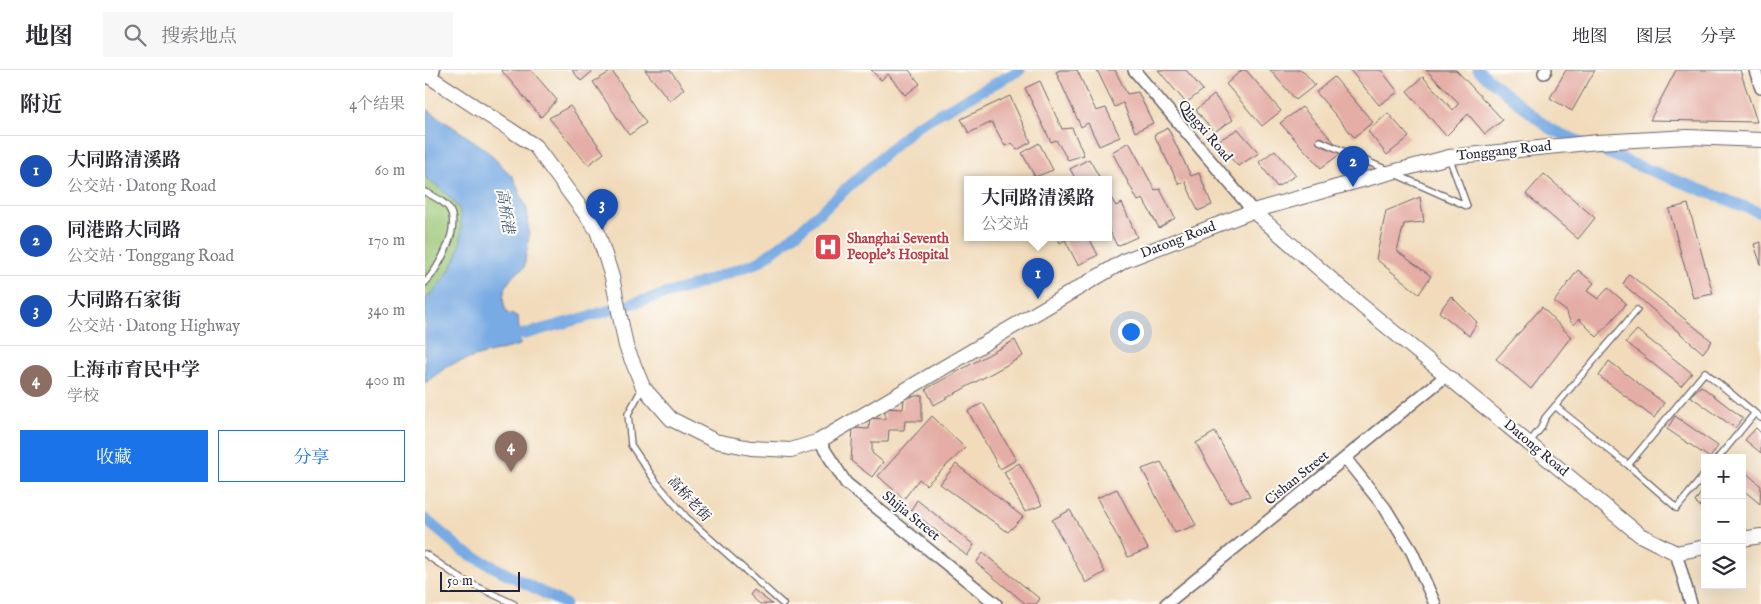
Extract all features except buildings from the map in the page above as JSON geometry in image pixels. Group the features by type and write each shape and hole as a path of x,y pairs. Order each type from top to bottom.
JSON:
{"street":[{"name":"Qingxi Road","path":"1134,70 1253,211"},
{"path":"1755,70 1761,88"},
{"name":"Datong Road","path":"427,74 535,146 597,230 612,277 626,346 643,387 671,419 715,441 751,448 791,450 819,441 1126,260 1253,211 1362,306 1640,535 1676,553"},
{"name":"Tonggang Road","path":"1253,211 1449,157 1523,149 1688,137 1761,140"},
{"name":"Cishan Street","path":"1166,604 1447,375"},
{"name":"Shijia Street","path":"819,441 846,484 996,604"},
{"path":"1345,458 1385,508 1412,552 1435,604"},
{"path":"1746,538 1761,536"},
{"path":"1691,604 1676,553 1701,548"}],"lane":[{"path":"1320,141 1467,206 1449,157"},
{"path":"425,192 437,198 448,207 452,216 453,226 442,258 425,283"},
{"path":"1529,442 1541,428 1545,418 1637,310"},
{"path":"1628,465 1705,372 1761,418"},
{"name":"高桥老街","path":"643,387 628,414 631,445 656,482 687,518 783,604"},
{"path":"1555,406 1628,465 1677,508 1701,479"},
{"path":"1722,454 1755,413"},
{"path":"425,554 463,580 515,604"}],"green space":[{"path":"425,149 477,225 425,324"}],"water":[{"path":"425,108 484,148 513,177 527,209 529,237 524,268 513,277 505,288 503,301 508,314 518,316 520,345 449,365 425,383 425,300 446,275 456,257 461,236 461,217 456,204 425,177"}],"waterway":[{"path":"505,335 525,334 590,316 689,287 759,262 797,233 916,126 1020,70"},
{"path":"1478,70 1550,129 1631,163 1761,213"},
{"name":"高桥港","path":"425,519 463,551 565,604"}],"place":[{"name":"同港路大同路","path":"1353,187"},
{"name":"大同路石家街","path":"602,230"},
{"name":"Shanghai Seventh People's Hospital","path":"828,247"},
{"name":"大同路清溪路","path":"1038,299"},
{"name":"上海市育民中学","path":"511,472"}]}
